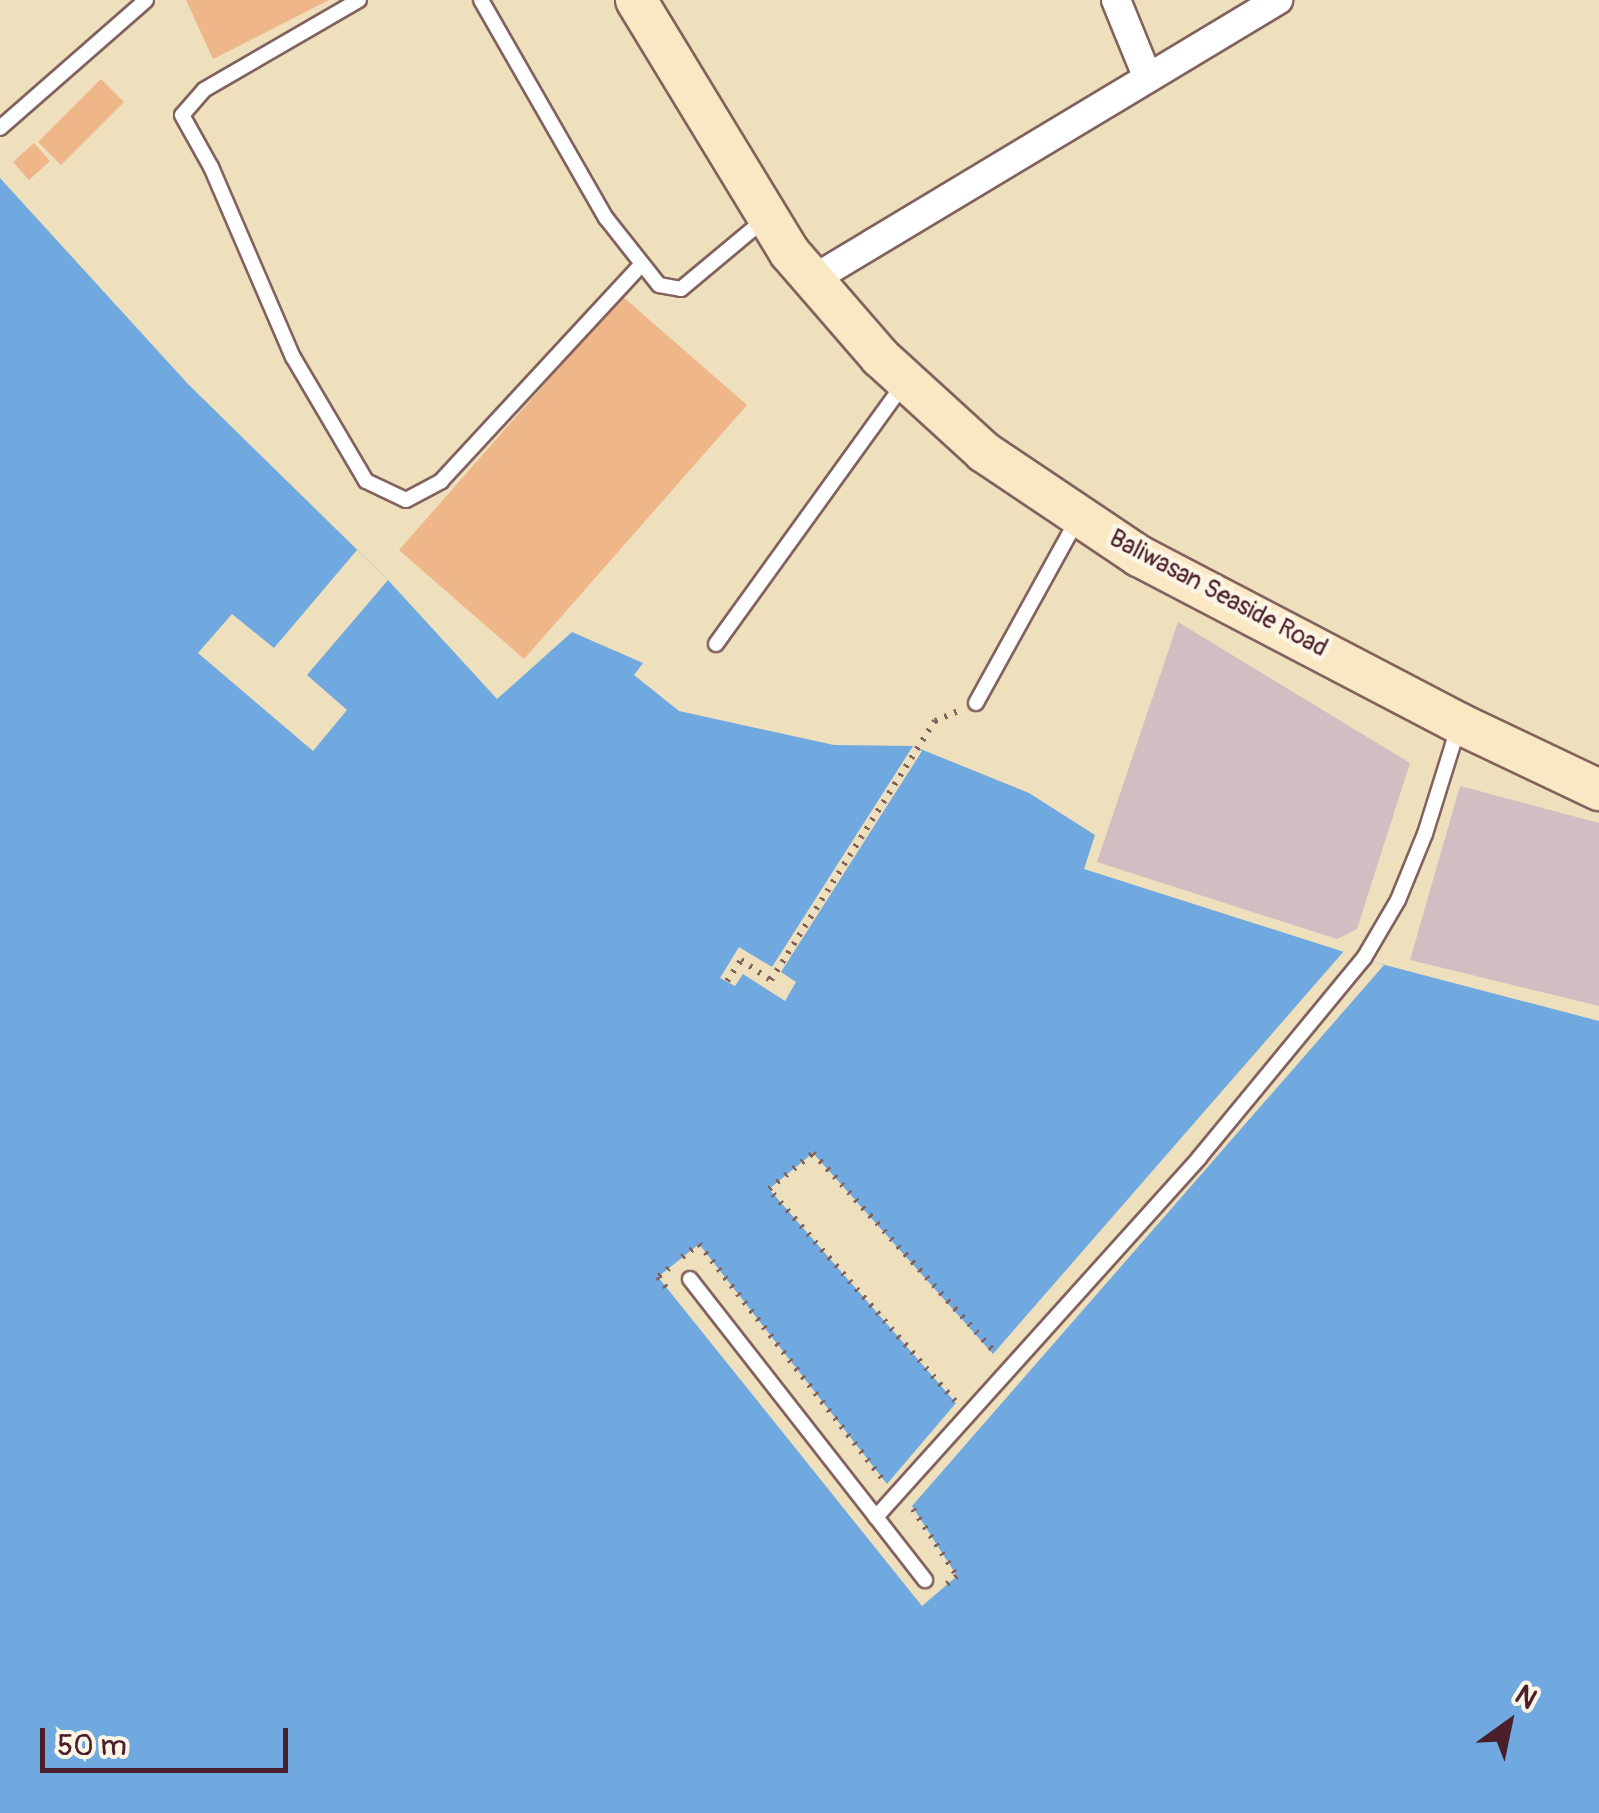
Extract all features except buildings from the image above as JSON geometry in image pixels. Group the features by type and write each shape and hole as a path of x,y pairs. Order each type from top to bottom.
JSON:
{"main road":[{"name":"Baliwasan Seaside Road","path":"636,0 766,218 812,280 906,381 984,452 1139,556 1460,724 1599,790"}],"street":[{"path":"1116,0 1148,76"},
{"path":"812,280 1278,0"}],"lane":[{"path":"0,128 146,0"},
{"path":"359,0 204,90 182,115 211,167 293,358 366,481 406,500 441,481 640,266"},
{"path":"481,0 606,218 640,266 659,285 681,288 766,218"},
{"path":"716,644 906,381"},
{"path":"976,703 1078,517"},
{"path":"876,1517 1200,1158 1364,958 1398,900 1425,834 1460,724"},
{"path":"690,1279 925,1580"}],"path":[{"path":"727,982 741,960 771,980 936,721 976,703"},
{"path":"945,1416 956,1403 769,1189 813,1153 993,1354 1006,1339"},
{"path":"682,1307 658,1277 699,1244 887,1484 898,1470"},
{"path":"912,1507 957,1576 934,1596"}],"shaded area":[{"path":"1178,622 1410,763 1357,929 1337,939 1097,862"},
{"path":"1460,786 1599,823 1599,1006 1410,960"}],"water":[{"path":"0,178 188,384 388,580 497,699 572,632 643,663 634,675 679,711 834,745 913,746 1029,793 1095,835 1084,869 1385,965 1599,1021 1599,1813 0,1813"}],"pier":[{"path":"357,550 388,580 307,675 347,710 313,751 198,653 232,614 274,648"},
{"path":"913,746 922,751 781,972 796,982 785,1001 743,974 735,986 720,978 739,947 772,967"},
{"path":"1344,951 1384,965 912,1506 957,1576 922,1606 658,1277 699,1244 887,1484 956,1403 769,1189 813,1153 993,1354"}]}
